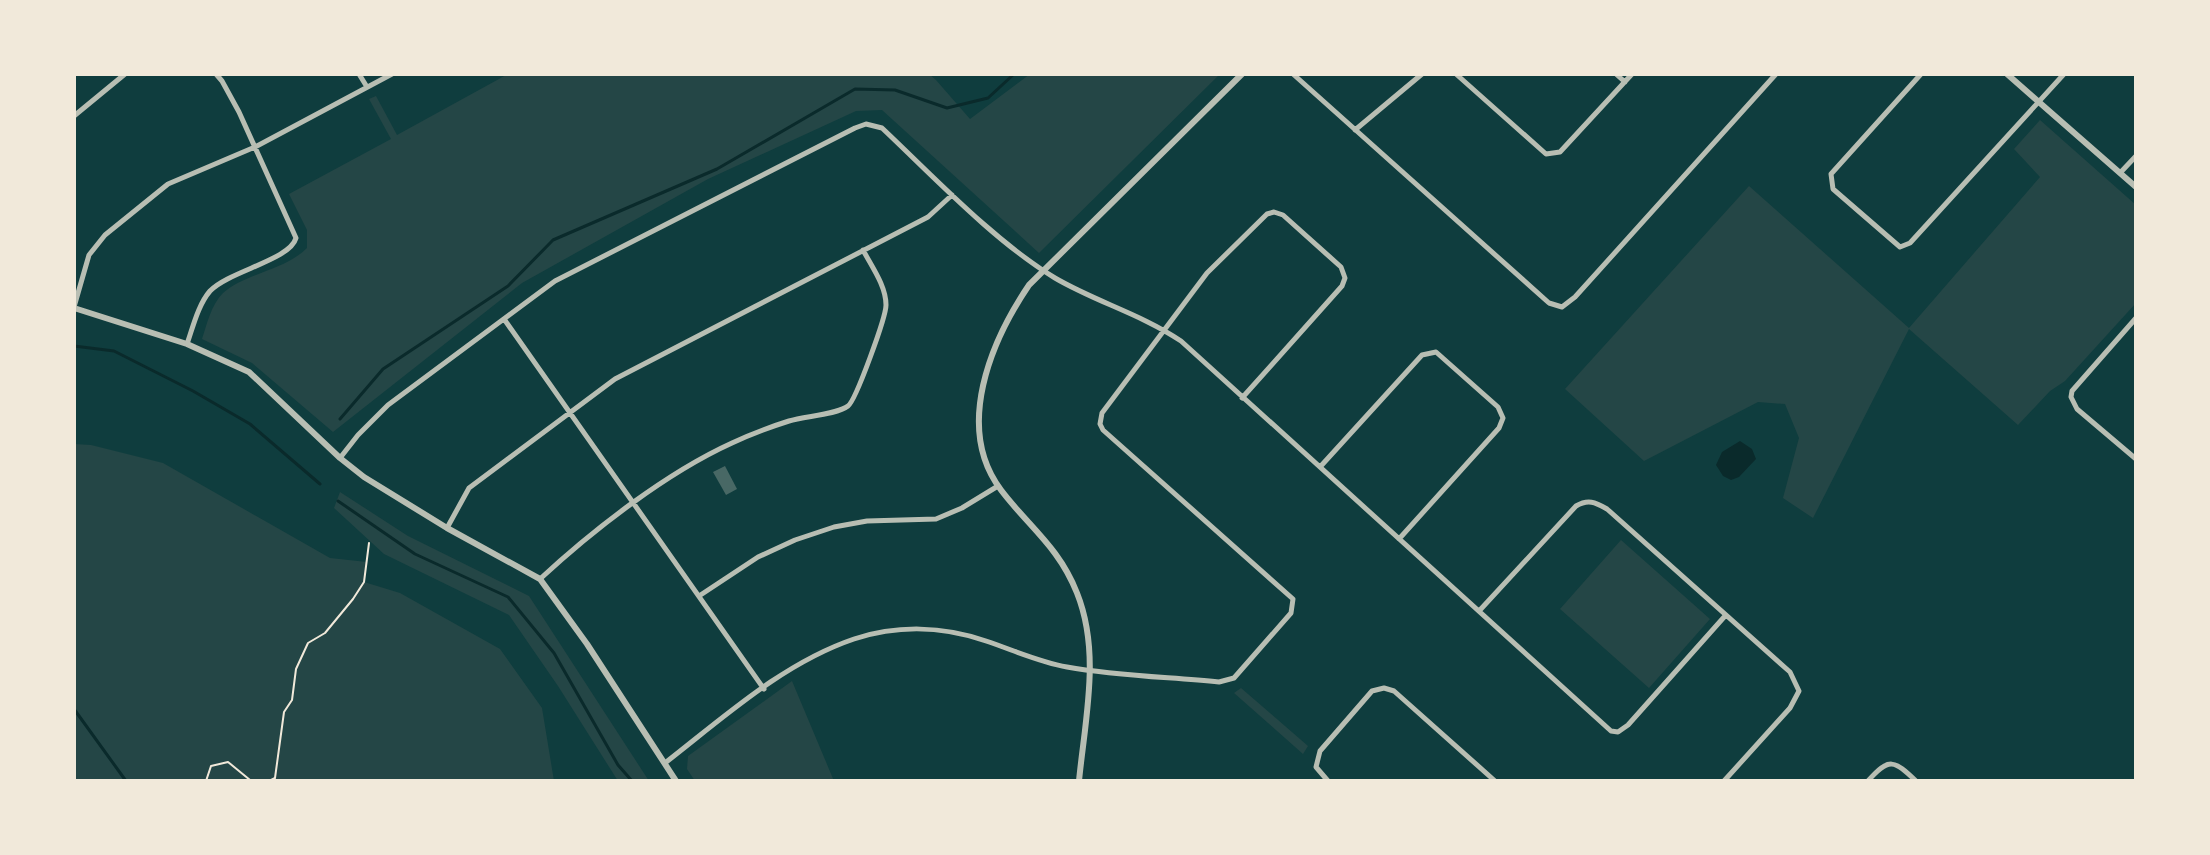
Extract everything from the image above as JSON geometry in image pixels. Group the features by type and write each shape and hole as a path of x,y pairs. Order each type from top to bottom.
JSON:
{"street":[{"path":"74,116 125,74"},
{"path":"187,344 199,310 210,291 232,275 281,254 295,244 295,231 216,74"},
{"path":"359,74 367,87"},
{"path":"392,74 255,147 168,184 105,235 89,255 74,307 187,344 249,372 340,458 378,486 540,579 587,644 676,781"},
{"path":"1079,781 1091,670 1084,614 1071,579 1051,545 998,486 980,438 980,398 998,341 1029,285 1242,74"},
{"path":"1293,74 1549,303 1562,307 1575,297 1776,74"},
{"path":"1355,130 1422,74"},
{"path":"1456,74 1546,154 1560,152 1632,74"},
{"path":"1616,74 1625,82"},
{"path":"1921,74 1831,174 1833,189 1900,247 1908,245 2064,74"},
{"path":"2007,74 2136,187"},
{"path":"340,458 388,405 555,281 583,264 866,124 882,128 952,195 1044,271 1091,298 1130,312 1181,341 1605,727 1618,732 1628,725 1725,616"},
{"path":"2120,173 2136,156"},
{"path":"447,528 469,488 568,412 632,368 928,217 952,195"},
{"path":"665,763 789,671 835,646 871,634 922,628 967,635 1038,660 1091,670 1228,681 1234,678 1291,613 1290,595 1103,430 1100,424 1102,413 1207,273 1267,214 1274,212 1283,215 1341,267 1345,278 1342,286 1242,398"},
{"path":"540,579 635,503 676,474 731,443 790,421 850,405 887,308 884,291 863,250"},
{"path":"2136,318 2072,391 2071,397 2077,409 2136,459"},
{"path":"504,319 764,689"},
{"path":"1320,467 1422,355 1429,352 1436,352 1498,407 1503,418 1499,428 1399,539"},
{"path":"699,596 758,557 795,540 834,527 867,521 936,519 962,508 998,486"},
{"path":"1480,610 1566,515 1585,501 1596,502 1607,509 1790,672 1799,691 1790,708 1724,781"},
{"path":"1328,781 1316,767 1320,751 1372,691 1384,688 1394,691 1495,781"},
{"path":"1868,781 1879,768 1889,763 1898,765 1916,781"}],"path":[{"path":"269,781 275,778 282,722 292,700 296,669 308,643 325,633 364,582 369,543"},
{"path":"206,781 211,766 228,762 250,780 259,781"}],"shaded area":[{"path":"508,74 929,74 970,119 1030,74 1220,74 1039,253 882,110 856,111 708,179 522,283 333,432 252,363 202,339 212,309 223,293 242,281 287,262 307,248 307,230 289,194 391,139 369,99 376,96 397,135"},
{"path":"2040,120 2136,205 2136,303 2065,381 2050,391 2018,425 1909,329 1813,518 1783,498 1799,438 1785,404 1758,402 1644,461 1565,389 1749,186 1909,328 2040,177 2014,149"},
{"path":"1740,441 1752,449 1756,459 1739,477 1731,480 1723,476 1716,465 1722,452"},
{"path":"74,444 91,445 163,463 330,558 367,562 364,582 400,593 500,649 542,708 554,781 74,781"},
{"path":"340,492 408,536 529,596 649,781 618,781 509,615 384,554 334,508"},
{"path":"1621,540 1710,619 1649,688 1560,609"},
{"path":"792,681 834,781 695,781 687,769 688,756"},
{"path":"1241,688 1308,746 1303,754 1234,693"}],"building":[{"path":"725,466 737,489 726,495 713,472"}],"waterway":[{"path":"340,419 383,369 508,286 553,240 717,169 855,89 895,90 947,108 988,98 1014,74"},
{"path":"74,346 114,351 193,391 250,424 320,484"},
{"path":"338,501 415,554 508,597 554,653 618,765 632,781"},
{"path":"74,709 126,781"}]}
